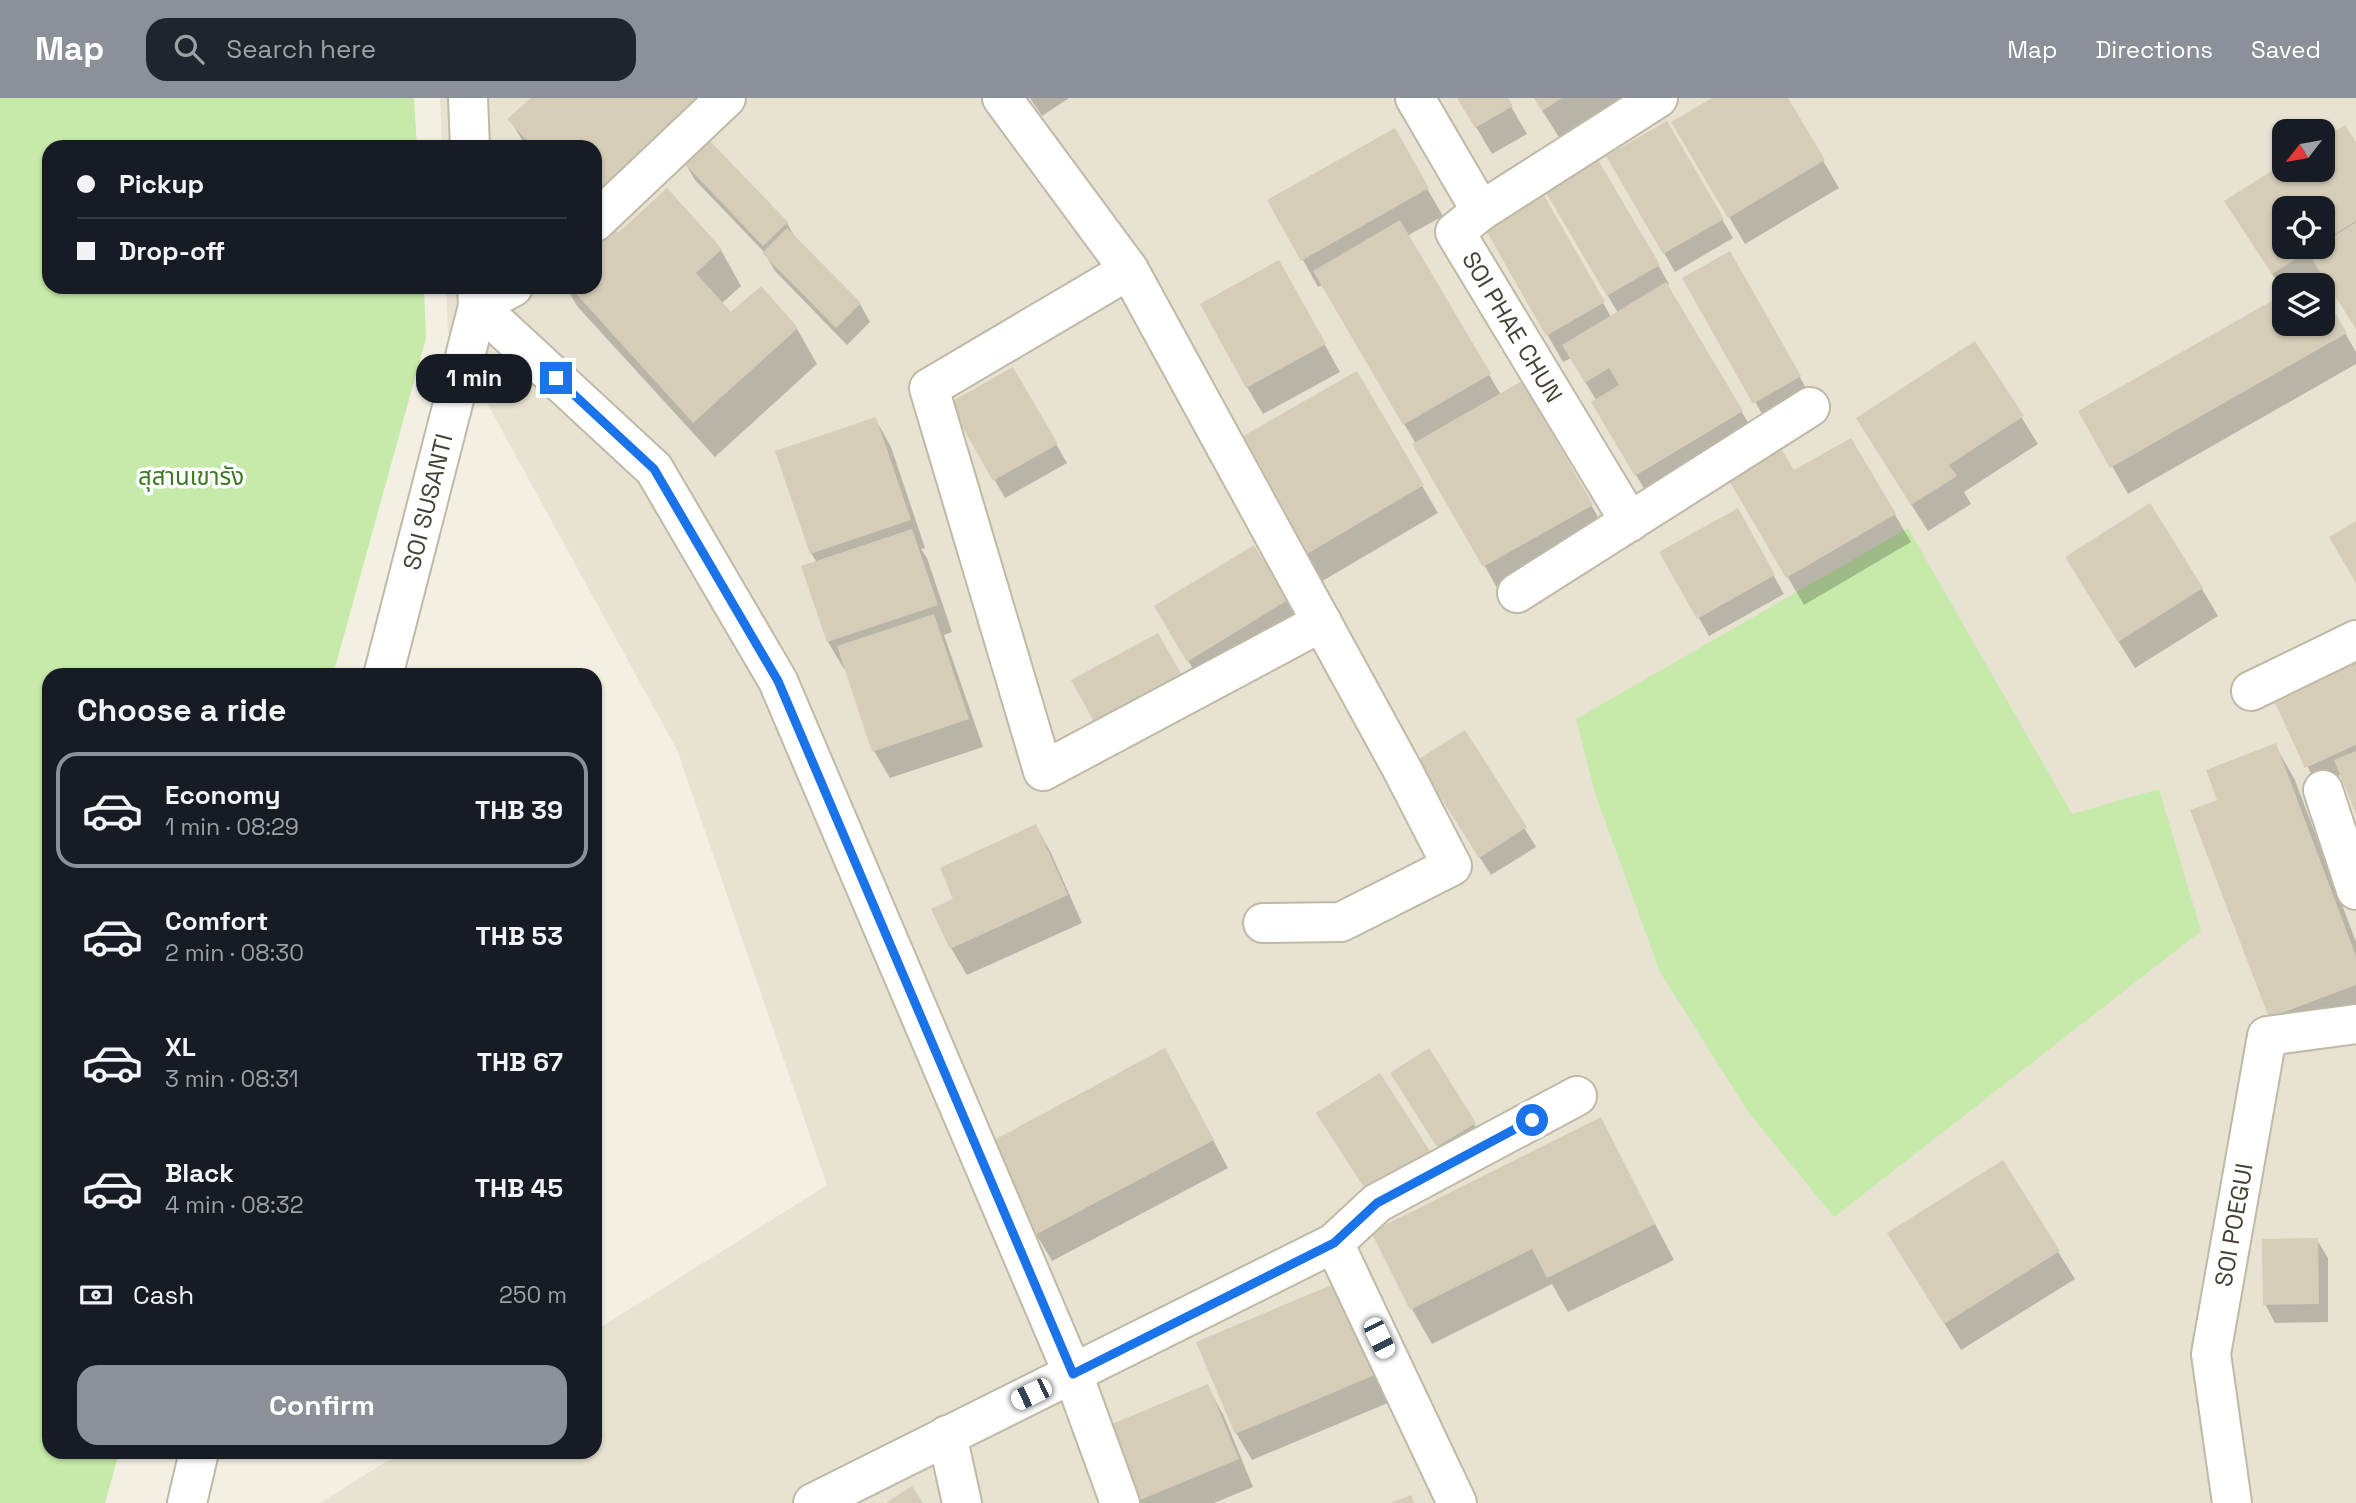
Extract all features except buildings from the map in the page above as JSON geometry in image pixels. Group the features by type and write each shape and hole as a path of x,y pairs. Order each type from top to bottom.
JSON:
{"street":[{"path":"468,98 470,140"},
{"path":"602,215 726,98"},
{"path":"1002,98 1129,270 1452,866 1341,922 1264,923"},
{"path":"1415,98 1480,211"},
{"name":"SOI PHAE CHUN","path":"1630,522 1455,232 1480,211 1658,98"},
{"path":"1129,270 929,388 1043,771 1322,622"},
{"path":"477,297 654,469 778,681 1073,1374 1120,1503"},
{"name":"SOI SUSANTI","path":"385,668 477,297"},
{"path":"1517,593 1810,407"},
{"path":"2251,691 2356,640"},
{"path":"2323,790 2356,890"},
{"name":"SOI POEGUI","path":"2232,1503 2211,1354 2267,1036 2356,1024"},
{"path":"813,1503 1334,1243 1377,1203 1577,1096"},
{"path":"1334,1243 1457,1503"},
{"path":"947,1435 961,1503"},
{"path":"187,1503 197,1459"}],"shaded area":[{"path":"440,98 2356,98 2356,1503 320,1503 390,1459 602,1459 602,1327 827,1185 677,750 448,332 446,294 602,294 602,140 442,140"}],"green space":[{"name":"สุสานเขารัง","path":"0,98 414,98 417,140 42,140 42,294 424,294 426,338 335,668 42,668 42,1459 117,1459 105,1503 0,1503"},
{"path":"1908,528 2072,814 2159,789 2201,931 1834,1217 1749,1113 1660,972 1596,796 1576,719"}],"route":[{"path":"556,378 654,469 778,681 1073,1374 1334,1243 1377,1203 1532,1120"}]}
